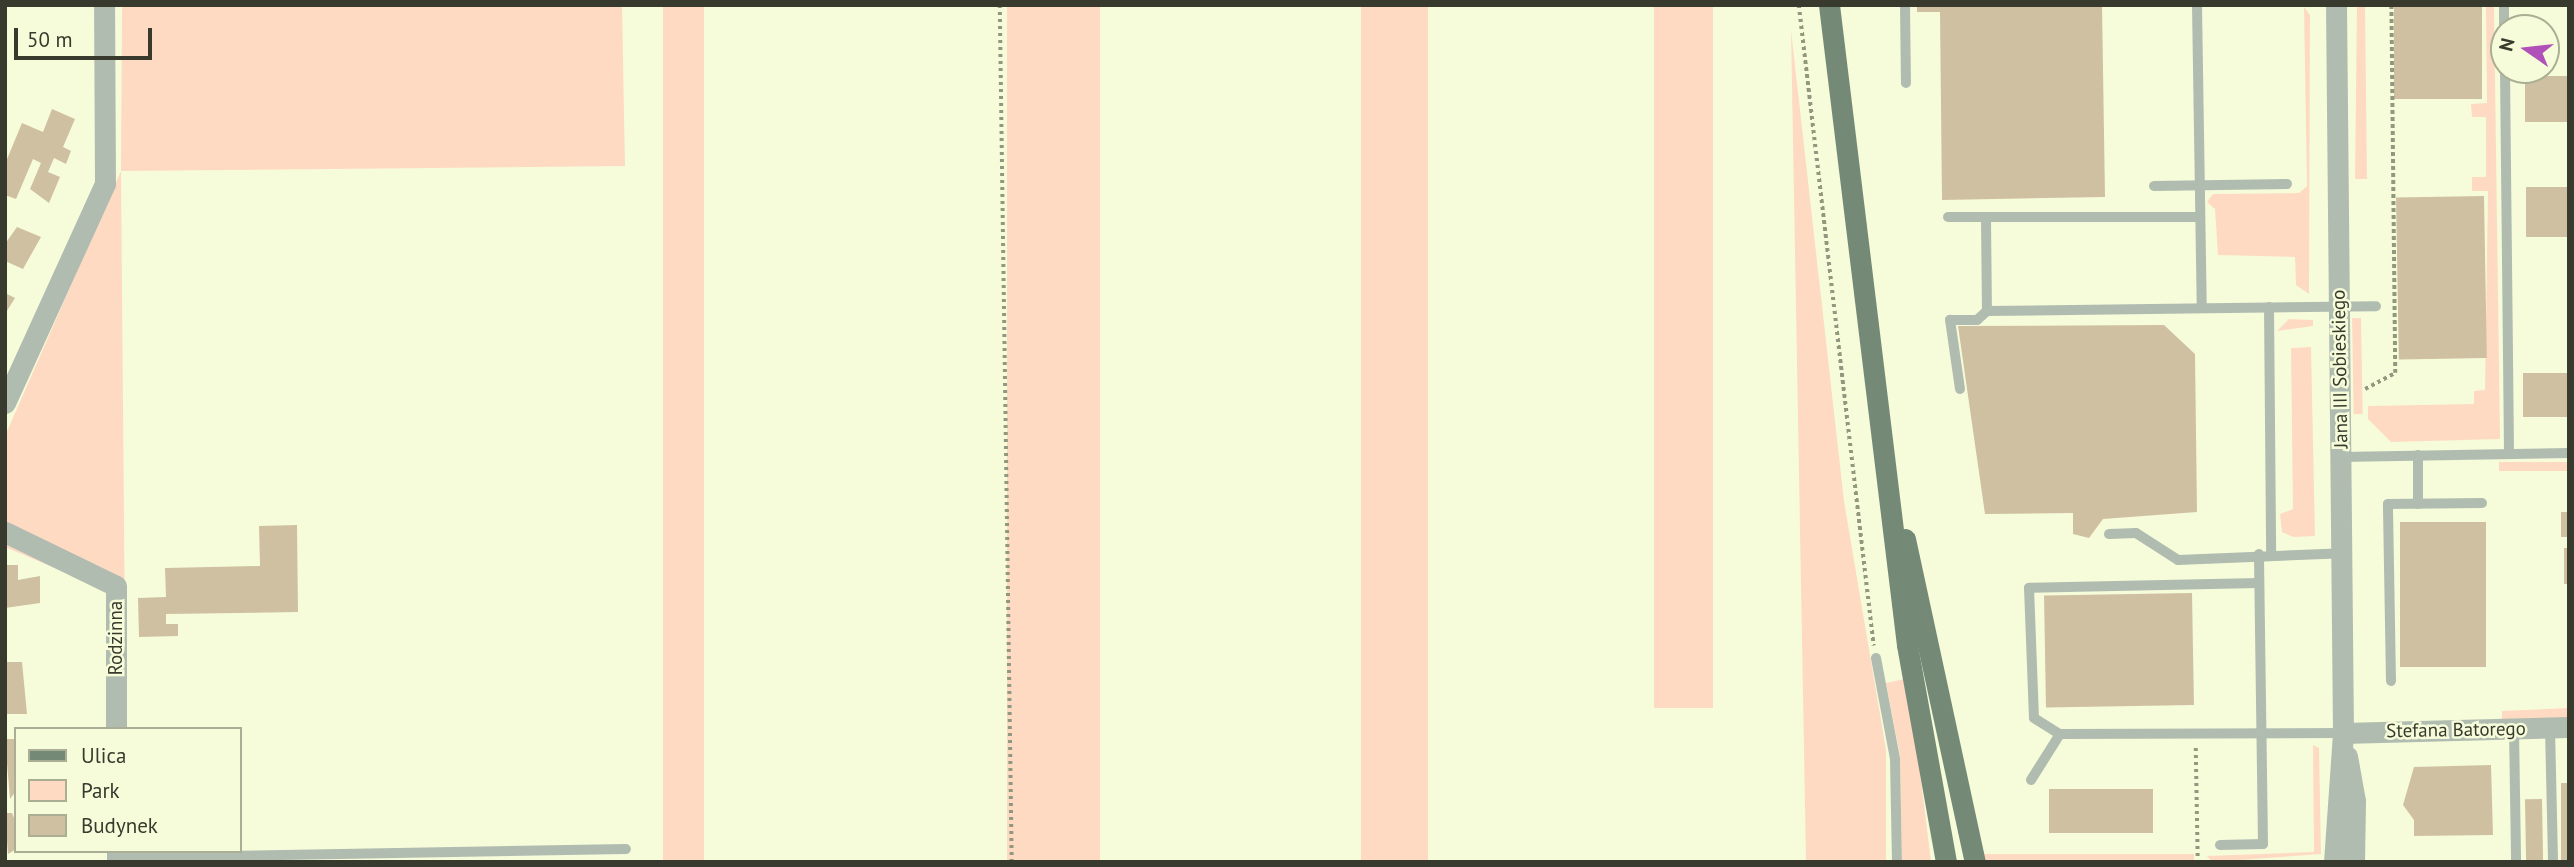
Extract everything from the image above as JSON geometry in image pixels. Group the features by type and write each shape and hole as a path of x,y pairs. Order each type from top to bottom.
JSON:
{"main road":[{"path":"1829,5 1855,247 1893,505 1913,690 1946,862"},
{"path":"1893,505 1975,862"}],"street":[{"path":"5,403 105,184 104,5"},
{"name":"Jana III Sobieskiego","path":"2334,862 2343,733 2336,5"},
{"name":"Rodzinna","path":"5,532 116,586 116,727"},
{"name":"Stefana Batorego","path":"2343,733 2559,728"},
{"name":"Jana III Sobieskiego","path":"2343,733 2355,801 2354,862"}],"lane":[{"path":"1905,5 1906,83"},
{"path":"2197,5 2202,308"},
{"path":"2505,84 2509,454"},
{"path":"2154,186 2287,184"},
{"path":"1948,217 1986,220 2200,217"},
{"path":"1986,220 1987,311"},
{"path":"1960,389 1950,320 1977,320 1987,311 2376,306"},
{"path":"2269,307 2271,554"},
{"path":"2340,457 2569,453"},
{"path":"2418,455 2418,504"},
{"path":"2390,681 2388,504 2482,503"},
{"path":"2109,534 2136,533 2178,560 2259,554 2342,553"},
{"path":"2220,845 2263,844 2259,554"},
{"path":"2259,583 2029,588 2032,712 2041,726 2060,734 2262,730 2343,733"},
{"path":"1876,658 1895,759 1897,862"},
{"path":"2550,854 2547,819 2559,728"},
{"path":"2514,729 2520,819 2519,855"},
{"path":"2031,780 2060,734"},
{"path":"117,857 626,849"}],"path":[{"path":"1000,5 1012,862"},
{"path":"1799,5 1876,658"},
{"path":"2365,389 2395,373 2390,5"},
{"path":"2196,732 2198,862"}],"green space":[{"path":"122,5 622,5 625,166 121,171"},
{"path":"663,5 704,5 704,862 663,862"},
{"path":"1007,5 1100,5 1100,862 1007,862"},
{"path":"1361,5 1428,5 1428,862 1361,862"},
{"path":"1654,5 1713,5 1713,708 1654,708"},
{"path":"2357,5 2365,6 2367,179 2355,179"},
{"path":"2486,5 2494,5 2494,14 2490,14 2490,84 2495,84 2500,439 2391,442 2368,419 2368,406 2474,404 2474,391 2485,390 2488,191 2472,191 2472,177 2486,177 2486,117 2472,117 2471,104 2487,103"},
{"path":"2304,7 2310,15 2309,294 2296,285 2295,257 2218,255 2215,209 2207,202 2213,194 2299,193 2307,186"},
{"path":"1791,30 1844,501 1886,750 1886,862 1806,862"},
{"path":"121,171 125,638 109,591 5,547 5,436"},
{"path":"2352,318 2361,318 2363,414 2354,414"},
{"path":"2289,319 2313,320 2313,326 2277,331"},
{"path":"2311,347 2315,536 2293,537 2282,532 2280,514 2293,509 2291,348"},
{"path":"2499,462 2569,462 2569,471 2499,471"},
{"path":"2569,628 2569,718 2502,720 2502,711 2568,708"},
{"path":"1905,679 1917,747 1931,862 1902,862 1900,756 1886,683"},
{"path":"2313,745 2319,748 2321,854 2212,862 2207,856 2314,852"},
{"path":"1983,854 2194,854 2194,862 1983,862"}],"building":[{"path":"1917,5 2102,5 2105,197 1942,200 1940,12 1917,12"},
{"path":"2394,5 2482,5 2482,99 2394,99"},
{"path":"2560,76 2569,76 2569,122 2525,122 2525,84 2560,84"},
{"path":"52,109 75,119 63,147 71,151 66,164 54,158 48,172 60,177 49,203 30,189 41,163 33,159 16,199 5,195 5,164 22,123 43,132"},
{"path":"2526,187 2569,187 2569,237 2526,237"},
{"path":"2484,196 2487,358 2399,360 2396,198"},
{"path":"17,227 41,237 23,269 5,261 5,244"},
{"path":"5,293 15,298 5,314"},
{"path":"2164,325 2195,354 2197,512 2103,519 2089,538 2073,534 2073,513 1985,514 1958,326"},
{"path":"2523,373 2569,373 2569,417 2523,417"},
{"path":"2561,512 2569,512 2569,537 2561,537"},
{"path":"2400,522 2486,522 2486,667 2400,667"},
{"path":"297,525 298,612 166,614 166,624 178,624 178,636 139,637 138,598 166,597 165,568 260,566 259,526"},
{"path":"2564,548 2569,548 2569,584 2564,584"},
{"path":"5,565 18,565 18,580 40,576 40,603 5,608"},
{"path":"2192,593 2194,705 2046,708 2044,596"},
{"path":"5,662 22,662 27,714 5,714"},
{"path":"5,739 14,739 14,794 10,799"},
{"path":"2491,765 2493,835 2414,836 2414,820 2403,805 2414,767"},
{"path":"2561,783 2569,783 2569,862 2561,862"},
{"path":"2049,789 2153,789 2153,833 2049,833"},
{"path":"2525,799 2542,799 2543,862 2526,862"},
{"path":"5,813 12,813 14,850 8,854"}]}
